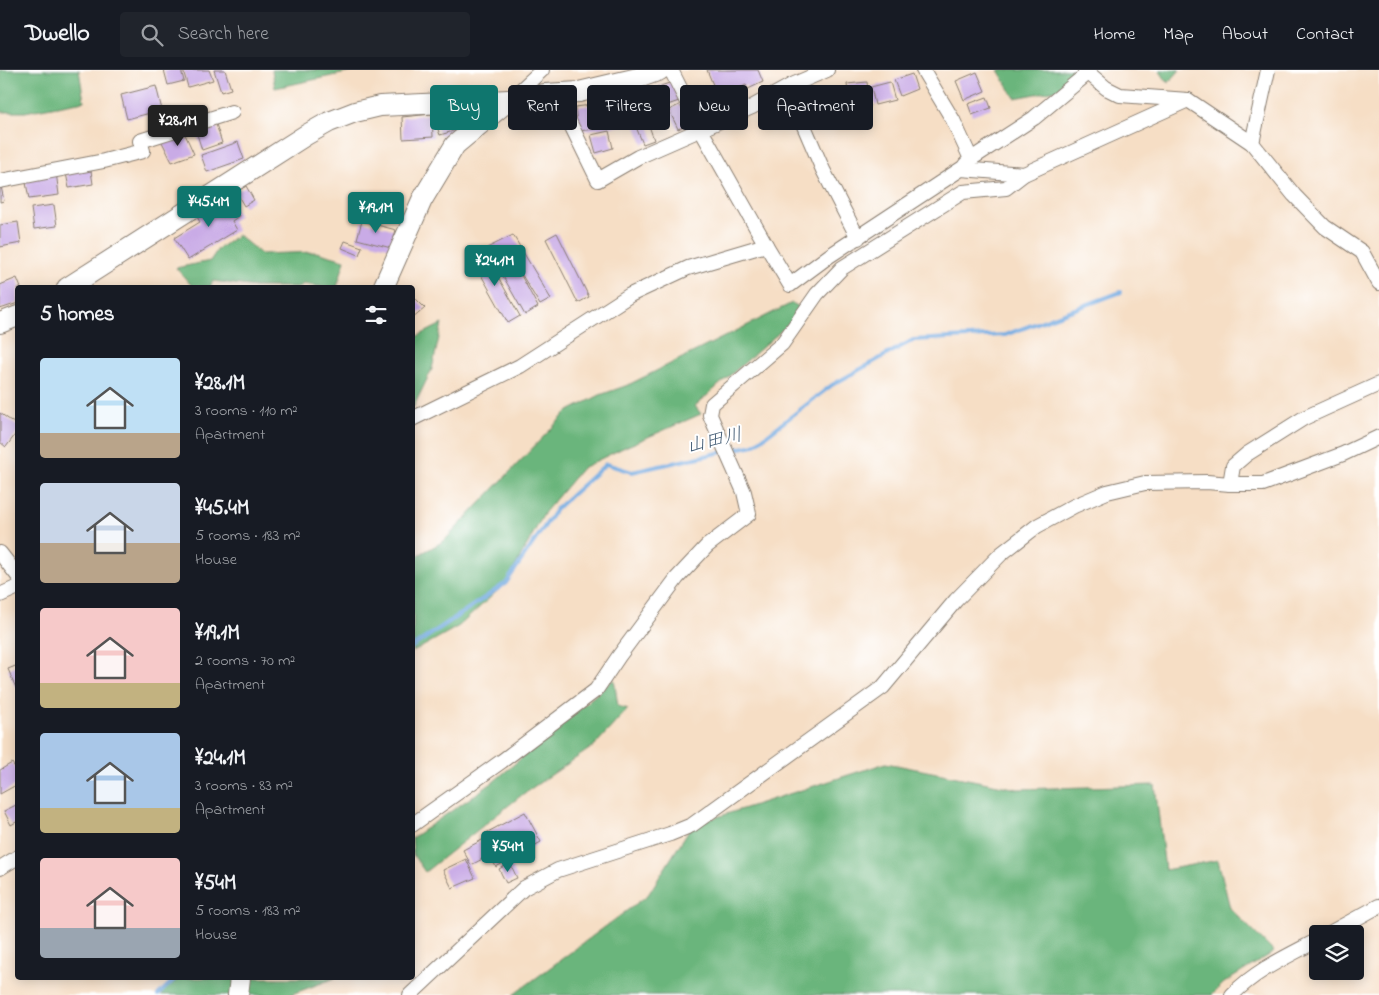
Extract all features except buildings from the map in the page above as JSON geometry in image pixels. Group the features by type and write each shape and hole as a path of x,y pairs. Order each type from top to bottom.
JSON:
{"street":[{"path":"526,85 542,70"},
{"path":"577,92 638,78 660,70"},
{"path":"671,70 680,88"},
{"path":"792,85 827,70"},
{"path":"923,70 953,120 966,164"},
{"path":"1252,143 1268,70"},
{"path":"573,130 598,180 638,157 701,130 790,285 1034,118 1087,71 1106,88 1120,95 1188,100 1252,143 1294,195 1325,227 1362,252 1379,283"},
{"path":"72,285 306,135 330,122 355,112 380,106 508,100"},
{"path":"415,823 502,761 596,690 677,578 707,546 749,514 744,492 710,415 712,404 782,344 817,294 842,268 963,192 1006,188 1024,174 1188,100"},
{"path":"384,285 422,200 455,145 508,101"},
{"path":"0,181 104,161 143,151 140,141 232,112"},
{"path":"806,130 822,170 858,238"},
{"path":"966,164 1024,174"},
{"path":"415,418 520,366 630,295 688,268 766,245"},
{"path":"0,323 15,317"},
{"path":"1230,484 1233,466 1247,454 1304,418 1379,384"},
{"path":"410,995 524,888 558,870 670,834 692,825 854,709 883,687 956,600 1001,554 1037,526 1074,506 1107,492 1145,483 1207,482 1263,484 1327,460 1379,437"},
{"path":"0,552 15,572"},
{"path":"0,595 15,589"},
{"path":"0,868 15,859"},
{"path":"1344,925 1379,906"},
{"path":"1232,995 1245,981 1309,945"},
{"path":"238,995 240,980"}],"green space":[{"path":"0,70 79,70 84,101 25,112 0,112"},
{"path":"272,70 360,70 275,88"},
{"path":"998,70 1073,70 1074,72 1057,90 1015,98"},
{"path":"1159,70 1180,70 1168,83"},
{"path":"238,235 261,254 316,252 345,260 338,285 241,285 213,281 211,285 191,285 176,268 210,261 218,249"},
{"path":"792,303 805,310 695,406 701,414 582,468 545,512 506,583 459,626 415,651 415,557 444,541 567,412 600,395 628,385"},
{"path":"442,324 432,369 415,404 415,338"},
{"path":"614,679 618,706 628,709 594,746 523,794 425,872 415,858 415,836 492,783"},
{"path":"886,763 1018,789 1155,785 1165,870 1218,860 1230,908 1274,952 1224,983 1212,995 513,995 648,895 692,825"},
{"path":"178,980 330,980 289,995 159,995"}],"waterway":[{"name":"山田川","path":"415,645 506,583 557,508 606,464 632,472 754,445 832,385 913,340 1005,335 1121,292"},
{"name":"山田川","path":"158,995 174,980"}]}
